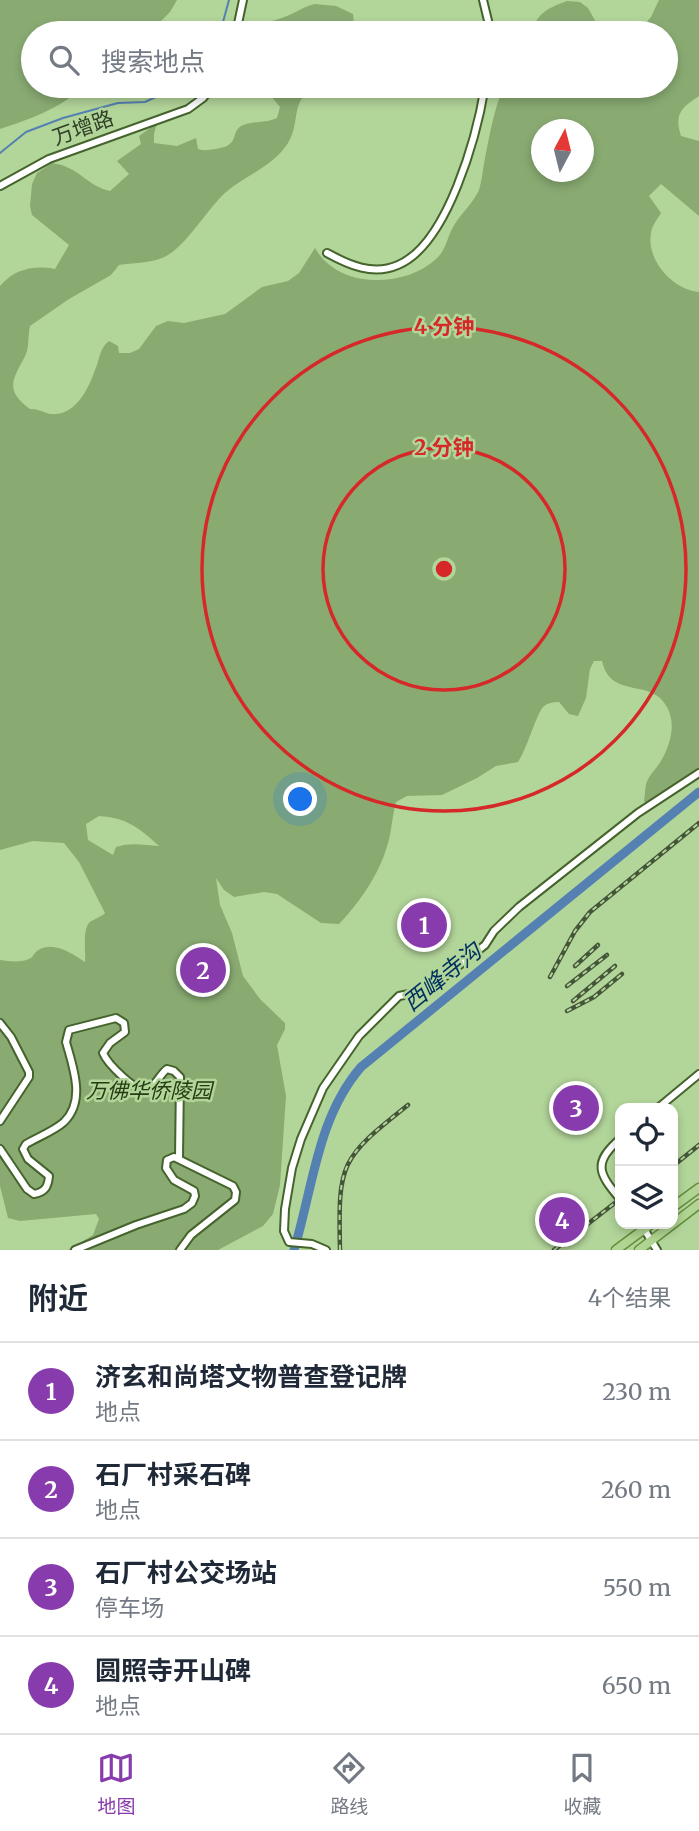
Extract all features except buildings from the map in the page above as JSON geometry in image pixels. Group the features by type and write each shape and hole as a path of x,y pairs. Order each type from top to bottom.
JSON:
{"main road":[{"path":"678,1203 699,1188"},
{"path":"639,1250 699,1204"},
{"path":"616,1250 641,1229"}],"street":[{"path":"239,21 243,0"},
{"path":"483,0 488,21"},
{"name":"万增路","path":"0,186 49,159 188,109 203,98"},
{"path":"327,253 347,264 380,270 398,266 412,257 427,242 439,224 465,162 480,119 483,98"},
{"path":"326,1250 312,1244 289,1242 284,1231 285,1209 292,1168 301,1139 323,1088 359,1036 399,996 419,992 434,985 485,945 519,907 638,813 699,773"},
{"path":"0,1149 27,1189 34,1194 43,1193 49,1176 28,1159 23,1149 26,1144 68,1119 78,1084 66,1036 69,1030 116,1018 124,1023 125,1032 105,1048 103,1054 106,1061 137,1088 144,1090 149,1089 167,1069 180,1077 179,1158"},
{"path":"0,1023 11,1037 29,1077 0,1121"},
{"path":"664,1103 699,1074"},
{"path":"615,1143 603,1156 602,1163 606,1182 615,1193"},
{"path":"75,1250 184,1209 192,1203 194,1191 174,1180 166,1168 166,1160 174,1157 233,1186 236,1192 235,1200 191,1234 180,1250"},
{"path":"646,1229 657,1250"}],"green space":[{"path":"0,0 177,0 161,21 21,21 21,98 69,98 45,112 0,129"},
{"name":"万佛华侨陵园","path":"659,0 699,0 699,96 684,108 678,122 681,136 699,141 699,216 661,184 649,196 661,213 651,233 657,263 671,280 689,290 699,292 699,771 649,806 644,801 647,781 661,761 669,742 672,722 668,709 653,693 614,681 602,661 594,661 590,669 586,698 578,716 569,714 559,702 545,706 537,717 518,762 496,766 442,795 407,796 396,802 387,848 377,872 356,905 339,924 321,923 277,894 264,892 234,897 224,890 216,878 220,905 232,933 243,976 260,999 285,1023 277,1045 286,1096 280,1185 273,1214 263,1226 218,1250 68,1250 93,1235 99,1219 96,1214 20,1221 8,1218 0,1186 0,960 26,960 43,948 56,947 85,962 85,935 88,925 105,913 79,862 64,843 33,841 0,850 0,286 18,272 39,268 55,269 69,245 32,215 32,184 37,173 52,163 62,165 94,185 110,191 129,174 117,161 141,144 139,136 157,123 154,143 177,146 196,138 198,149 206,150 229,145 243,125 277,118 280,107 273,98 302,98 292,134 282,151 267,165 225,193 179,247 157,260 119,265 111,275 30,326 27,351 15,376 14,389 21,402 30,409 56,414 70,409 81,398 101,351 109,341 118,346 119,353 130,353 139,349 156,326 168,321 184,323 225,314 262,287 288,281 299,273 315,248 326,262 339,272 364,279 399,278 431,264 442,252 455,224 479,190 500,98 678,98 678,21 648,21","holes":["99,816 132,825 159,846 121,845 116,847 113,855 88,840 86,824"]},
{"path":"567,1 580,2 588,8 595,21 536,21 554,6"},
{"path":"315,4 336,6 353,14 354,21 272,21"}],"waterway":[{"path":"223,21 229,0"},
{"path":"0,153 26,132 63,118 118,103 145,102 154,98"},
{"name":"西峰寺沟","path":"294,1250 325,1131 346,1087 361,1067 699,792"}],"railway":[{"path":"550,977 575,931 590,912 699,823"},
{"path":"575,966 598,945"},
{"path":"567,986 607,955"},
{"path":"573,1001 615,966"},
{"path":"567,1011 594,997 622,974"},
{"path":"340,1250 340,1198 348,1165 368,1138 408,1105"},
{"path":"678,1162 699,1145"},
{"path":"554,1250 615,1203"}],"place":[{"name":"济玄和尚塔文物普查登记牌","path":"424,925"},
{"name":"石厂村采石碑","path":"203,970"},
{"name":"石厂村公交场站","path":"576,1108"},
{"name":"圆照寺开山碑","path":"562,1220"}]}
